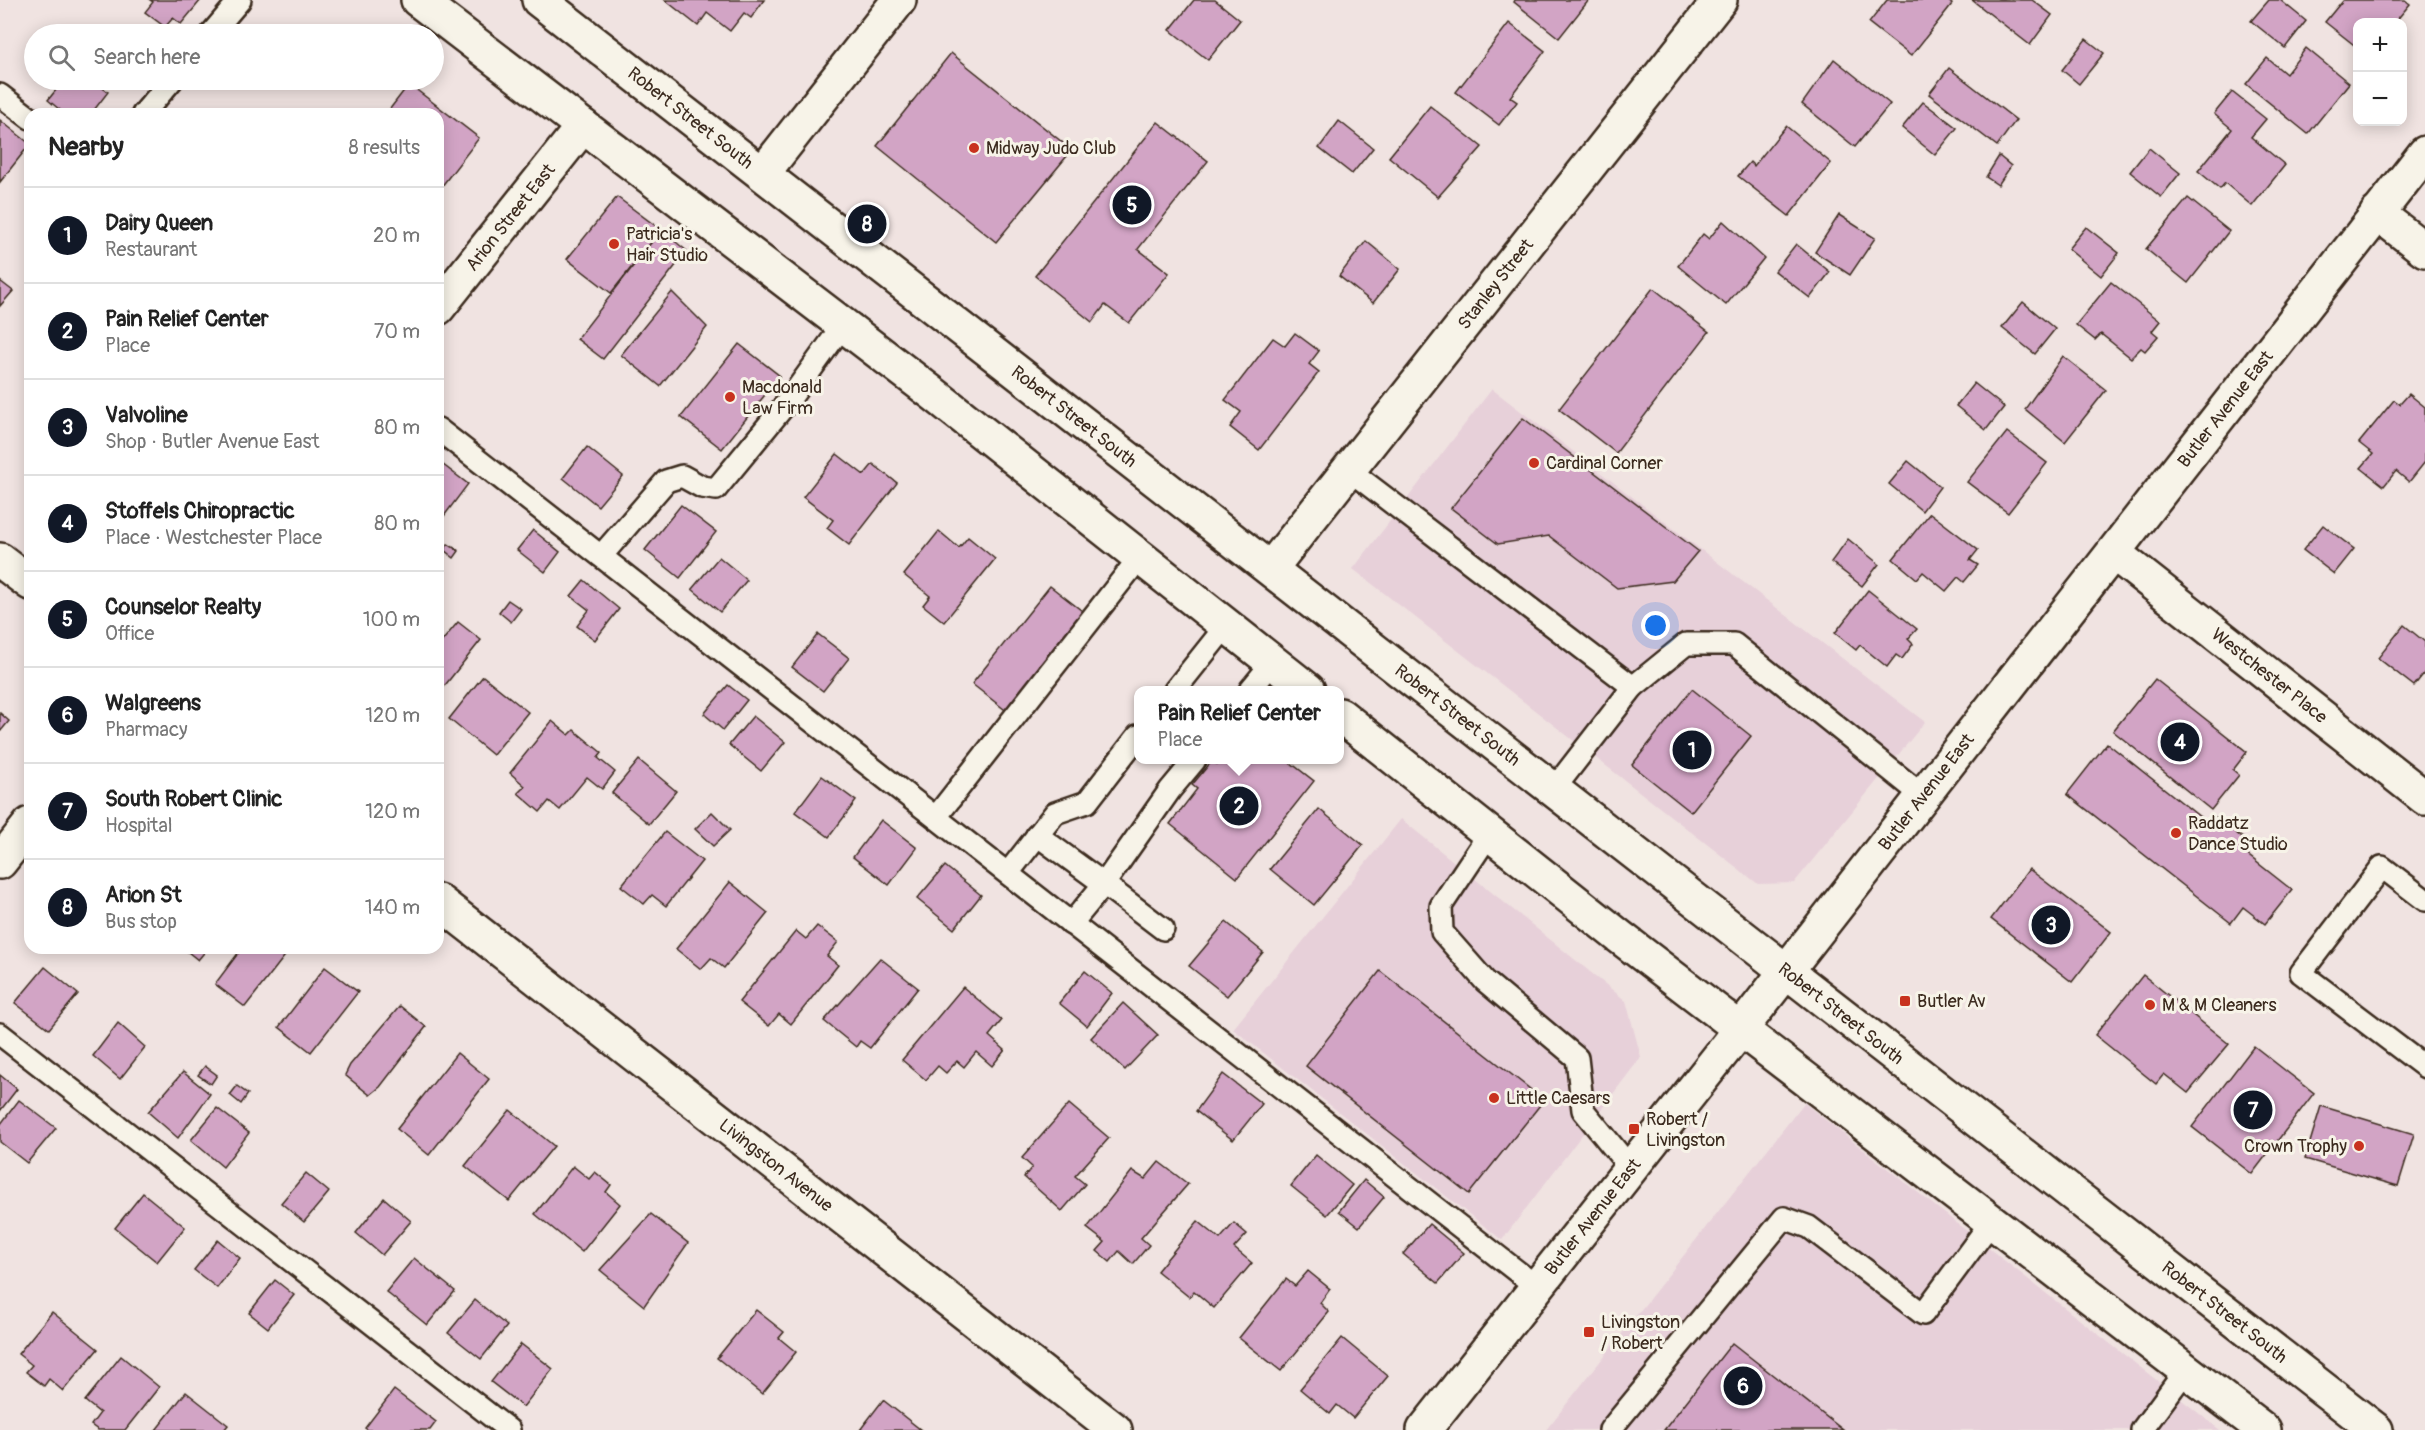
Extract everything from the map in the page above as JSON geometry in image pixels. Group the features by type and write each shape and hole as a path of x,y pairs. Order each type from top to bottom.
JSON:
{"main road":[{"path":"418,0 843,326 1303,686"},
{"name":"Robert Street South","path":"539,0 2376,1430"},
{"path":"763,173 899,0"},
{"name":"Stanley Street","path":"1271,568 1720,0"},
{"name":"Arion Street East","path":"444,300 583,126"},
{"name":"Butler Avenue East","path":"1424,1430 1741,1029 2425,153"},
{"path":"2377,213 2425,250"},
{"name":"Westchester Place","path":"2114,553 2425,798"},
{"path":"0,560 24,578"},
{"path":"1344,718 1489,834 1741,1029 2264,1430"},
{"path":"0,862 24,832"},
{"name":"Livingston Avenue","path":"444,906 1115,1430"}],"lane":[{"path":"219,24 240,0"},
{"path":"148,108 163,90"},
{"path":"0,95 24,113"},
{"path":"601,556 666,481 682,476 702,488 716,489 789,400 843,326"},
{"path":"444,434 1537,1287"},
{"path":"1349,470 1633,687"},
{"path":"936,818 1140,557"},
{"path":"1178,686 1226,626"},
{"path":"1554,789 1633,687 1686,644 1734,644 1923,796"},
{"path":"1253,686 1273,662"},
{"path":"1008,873 1055,813 1087,802 1134,741"},
{"path":"1071,924 1104,884 1191,764"},
{"path":"1489,834 1441,906 1442,932 1485,981 1577,1058 1583,1110 1631,1168"},
{"path":"1038,835 1163,929"},
{"path":"2425,900 2382,867 2301,973 2425,1067"},
{"path":"0,1034 509,1430"},
{"path":"1610,1430 1784,1218 1809,1227 1923,1314 1992,1221"},
{"path":"2142,1430 2186,1370"}],"shaded area":[{"path":"1492,389 1925,722 1794,883 1758,884 1353,569"},
{"path":"1401,819 1626,1001 1641,1057 1502,1240 1233,1029"},
{"path":"1804,1103 2220,1430 1546,1430"}],"building":[{"path":"150,0 201,0 181,24 173,18 168,24 161,24 145,12 153,2"},
{"path":"665,0 764,0 751,18 744,13 730,31 707,13 698,26"},
{"path":"1194,0 1215,0 1240,20 1208,60 1170,30"},
{"path":"1515,0 1589,0 1559,38 1514,2"},
{"path":"1887,0 1947,0 1952,4 1911,56 1869,23"},
{"path":"1972,0 2032,0 2052,15 2030,45"},
{"path":"2269,0 2280,0 2306,21 2285,48 2251,21"},
{"path":"2343,0 2405,0 2410,4 2398,18 2353,18 2353,44 2325,22"},
{"path":"1509,23 1545,51 1510,97 1517,102 1499,125 1456,92"},
{"path":"2086,39 2104,53 2079,84 2062,70"},
{"path":"2306,48 2349,83 2308,134 2246,84 2267,58 2286,74"},
{"name":"Midway Judo Club","path":"951,53 1072,150 996,242 877,146"},
{"path":"1834,59 1890,104 1855,147 1802,104"},
{"path":"1949,68 2016,120 1997,146 1929,94"},
{"path":"56,90 105,90 108,92 96,108 58,108 48,100"},
{"path":"404,90 417,90 440,108 391,108"},
{"path":"2232,92 2266,119 2251,137 2285,165 2252,206 2225,183 2220,189 2198,171 2232,129 2214,114"},
{"path":"1923,102 1957,128 1935,155 1902,128"},
{"path":"1430,106 1482,147 1438,197 1389,157"},
{"path":"444,111 479,138 444,183"},
{"path":"0,120 24,139 24,152 0,182"},
{"path":"1339,121 1373,148 1352,174 1319,148"},
{"path":"1158,122 1208,161 1138,249 1169,273 1129,323 1105,305 1092,322 1035,276"},
{"path":"1786,126 1831,163 1789,216 1738,176 1750,162 1754,166"},
{"path":"2149,148 2180,173 2161,197 2130,172"},
{"path":"1999,156 2011,166 1998,185 1986,177"},
{"name":"Patricia's Hair Studio","path":"617,197 661,230 611,293 567,259"},
{"path":"2188,198 2229,231 2188,283 2146,249"},
{"path":"1839,215 1875,238 1850,275 1815,252"},
{"path":"1723,221 1764,258 1726,305 1678,266 1703,234 1709,239"},
{"path":"2086,227 2119,253 2101,276 2068,249"},
{"path":"661,230 687,251 603,359 577,339"},
{"path":"1366,241 1400,269 1373,303 1339,276"},
{"path":"1796,244 1830,272 1810,298 1775,271"},
{"path":"0,281 13,291 0,306"},
{"path":"2111,282 2160,321 2152,331 2158,336 2145,351 2141,348 2131,358 2101,334 2095,340 2076,325"},
{"path":"1653,288 1709,332 1616,453 1559,409"},
{"path":"672,292 707,327 660,386 621,355"},
{"path":"2023,302 2055,329 2035,354 2002,328"},
{"path":"1295,333 1319,351 1309,364 1319,372 1259,450 1230,427 1241,412 1225,400 1273,338 1285,346"},
{"name":"Macdonald Law Firm","path":"739,344 780,376 722,449 681,417"},
{"path":"2063,356 2106,390 2065,442 2025,409"},
{"path":"1974,383 2004,407 1986,430 1956,406"},
{"path":"2409,394 2425,407 2425,462 2409,482 2396,471 2384,486 2361,468 2373,454 2359,443 2394,400 2400,404"},
{"name":"Cardinal Corner","path":"1523,418 1698,551 1673,581 1617,588 1549,536 1498,544 1451,508"},
{"path":"2007,432 2047,463 2008,513 1967,482"},
{"path":"587,447 623,476 598,506 563,478"},
{"path":"837,454 864,475 873,464 897,483 849,545 827,528 833,520 803,497"},
{"path":"1908,461 1940,487 1922,511 1889,484"},
{"path":"444,466 468,484 444,516"},
{"path":"681,505 716,532 680,578 645,550"},
{"path":"1930,513 1978,550 1970,560 1978,565 1964,582 1958,577 1946,591 1923,572 1917,579 1893,559"},
{"path":"2323,525 2354,549 2334,574 2303,550"},
{"path":"533,530 560,552 545,572 517,550"},
{"path":"939,531 959,548 968,537 995,559 944,622 923,605 930,596 904,575"},
{"path":"1848,539 1879,564 1862,586 1831,562"},
{"path":"448,544 459,551 454,558 444,550"},
{"path":"719,557 747,580 720,612 692,589"},
{"path":"584,580 619,609 595,640 577,626 589,610 571,596"},
{"path":"1050,586 1086,614 1009,713 972,684"},
{"path":"1868,590 1917,629 1908,639 1913,644 1902,659 1896,655 1887,667 1860,645 1856,650 1835,633"},
{"path":"508,600 521,609 511,622 499,612"},
{"path":"458,622 481,640 444,686 444,639"},
{"path":"2404,625 2425,642 2425,672 2414,686 2378,658"},
{"path":"818,634 849,658 823,691 792,667"},
{"path":"483,676 528,712 493,755 449,719"},
{"path":"2155,679 2247,752 2233,770 2239,775 2211,810 2113,731"},
{"path":"728,685 747,700 723,730 704,714"},
{"path":"1692,689 1751,736 1691,812 1632,765"},
{"path":"0,713 9,721 0,732"},
{"path":"753,716 785,742 761,771 729,745"},
{"path":"552,721 569,735 574,730 602,753 598,758 615,772 602,789 587,777 560,810 549,801 540,812 518,793 525,786 510,773"},
{"name":"Raddatz Dance Studio","path":"2107,743 2210,825 2216,817 2246,841 2240,849 2292,890 2265,924 2243,907 2231,923 2067,794"},
{"path":"639,760 676,791 649,824 612,793"},
{"path":"1210,764 1292,764 1314,781 1237,878 1170,824 1197,789 1192,785"},
{"path":"822,776 856,801 829,837 795,812"},
{"path":"1319,809 1363,845 1314,905 1270,869"},
{"path":"712,812 730,830 713,846 695,829"},
{"path":"881,820 917,848 889,885 853,857"},
{"path":"665,832 702,861 666,906 652,895 644,904 621,886"},
{"path":"945,866 981,895 954,929 917,899"},
{"path":"2029,869 2111,932 2072,982 1991,919"},
{"path":"730,882 768,913 724,968 711,958 701,969 676,949"},
{"path":"1226,922 1263,952 1227,996 1189,966"},
{"path":"817,926 838,942 827,956 838,965 791,1024 779,1014 769,1026 739,1002 796,931 806,939"},
{"path":"190,954 203,954 198,960"},
{"path":"238,954 286,954 245,1007 215,984"},
{"path":"880,958 918,988 870,1048 860,1041 856,1047 824,1021"},
{"path":"45,967 78,994 49,1029 15,1003"},
{"path":"325,967 358,992 311,1052 279,1027"},
{"path":"1085,971 1112,993 1087,1026 1059,1003"},
{"path":"1380,971 1544,1100 1469,1194 1306,1066"},
{"name":"M & M Cleaners","path":"2143,975 2229,1044 2188,1093 2164,1074 2156,1084 2095,1035"},
{"path":"963,987 1002,1020 989,1036 1005,1050 992,1066 976,1052 964,1067 957,1061 946,1073 938,1066 926,1080 902,1060"},
{"path":"1123,1003 1158,1035 1125,1070 1091,1038"},
{"path":"400,1006 426,1027 380,1087 370,1095 345,1075 350,1065"},
{"path":"118,1023 145,1047 120,1079 93,1056"},
{"path":"2254,1046 2314,1093 2252,1174 2192,1127"},
{"path":"457,1053 489,1079 429,1155 397,1129"},
{"path":"205,1066 217,1075 211,1084 198,1075"},
{"path":"183,1072 210,1094 178,1138 148,1112"},
{"path":"1223,1074 1262,1104 1233,1140 1196,1111"},
{"path":"0,1075 17,1089 0,1111"},
{"path":"237,1086 248,1094 241,1104 230,1095"},
{"path":"19,1100 56,1128 27,1163 0,1142 0,1125"},
{"path":"1069,1104 1109,1138 1075,1176 1085,1184 1062,1211 1024,1177 1032,1167 1022,1158"},
{"name":"Crown Trophy","path":"2321,1106 2414,1134 2398,1186 2305,1159"},
{"path":"217,1108 249,1133 223,1167 191,1140"},
{"path":"510,1110 554,1146 509,1201 465,1166"},
{"path":"1316,1155 1352,1185 1327,1215 1291,1186"},
{"path":"1159,1162 1188,1184 1141,1238 1149,1245 1133,1264 1119,1251 1110,1262 1097,1251 1105,1242 1087,1228 1132,1171 1145,1179"},
{"path":"573,1166 589,1179 595,1172 611,1185 606,1192 620,1204 582,1252 535,1214"},
{"path":"306,1173 329,1192 304,1222 281,1203"},
{"path":"1364,1180 1384,1197 1359,1227 1339,1211"},
{"path":"143,1193 185,1227 157,1262 115,1228"},
{"path":"384,1198 411,1221 382,1255 356,1233"},
{"path":"651,1214 688,1243 644,1306 600,1270"},
{"path":"1198,1221 1220,1239 1234,1223 1247,1234 1234,1248 1252,1263 1214,1308 1194,1291 1189,1297 1157,1271"},
{"path":"1429,1224 1464,1253 1438,1283 1403,1254"},
{"path":"218,1240 240,1258 217,1288 194,1270"},
{"path":"414,1258 455,1291 427,1325 386,1292"},
{"path":"1308,1271 1330,1289 1320,1303 1329,1312 1281,1371 1239,1338 1286,1279 1295,1286"},
{"path":"275,1280 294,1295 268,1328 249,1313"},
{"path":"475,1300 507,1326 481,1359 448,1333"},
{"path":"756,1310 784,1332 779,1338 796,1352 762,1394 717,1358"},
{"path":"52,1312 98,1349 63,1391 49,1379 44,1386 26,1372 32,1365 18,1354"},
{"path":"1342,1338 1388,1376 1353,1418 1337,1405 1330,1414 1300,1389"},
{"path":"1732,1343 1843,1430 1664,1430"},
{"path":"521,1344 553,1369 523,1407 491,1382"},
{"path":"121,1356 159,1387 125,1430 98,1430 91,1425 100,1413 85,1401"},
{"path":"394,1390 436,1422 430,1430 368,1430 365,1428"},
{"path":"186,1392 228,1425 224,1430 156,1430"},
{"path":"883,1400 921,1430 860,1430"}],"place":[{"name":"Midway Judo Club","path":"974,148"},
{"name":"Counselor Realty","path":"1132,205"},
{"name":"Arion St","path":"867,224"},
{"name":"Patricia's Hair Studio","path":"614,244"},
{"name":"Macdonald Law Firm","path":"730,397"},
{"name":"Cardinal Corner","path":"1534,463"},
{"name":"Stoffels Chiropractic","path":"2180,742"},
{"name":"Dairy Queen","path":"1692,750"},
{"name":"Pain Relief Center","path":"1239,806"},
{"name":"Raddatz Dance Studio","path":"2176,833"},
{"name":"Valvoline","path":"2051,925"},
{"name":"Butler Av","path":"1905,1001"},
{"name":"M & M Cleaners","path":"2150,1005"},
{"name":"Little Caesars","path":"1494,1098"},
{"name":"South Robert Clinic","path":"2253,1110"},
{"name":"Robert / Livingston","path":"1634,1129"},
{"name":"Crown Trophy","path":"2359,1146"},
{"name":"Livingston / Robert","path":"1589,1332"},
{"name":"Walgreens","path":"1743,1386"}]}
